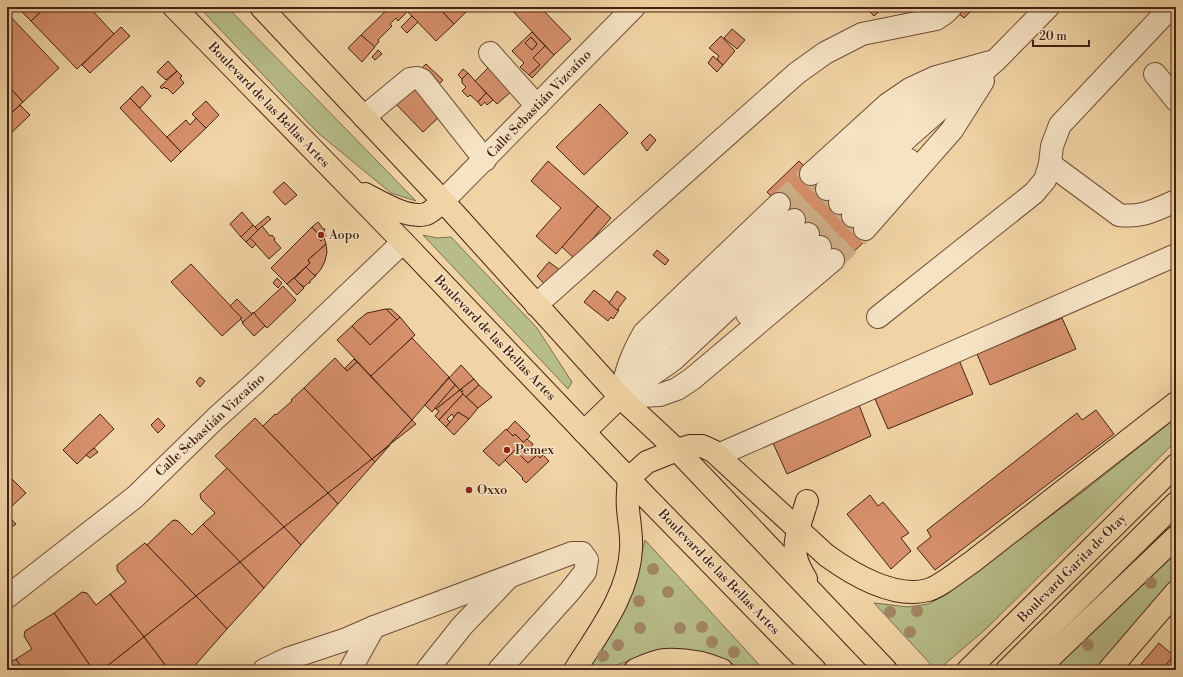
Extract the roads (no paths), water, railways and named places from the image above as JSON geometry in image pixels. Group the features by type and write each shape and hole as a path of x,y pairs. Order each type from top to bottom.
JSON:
{"main road":[{"name":"Boulevard de las Bellas Artes","path":"174,7 403,242 647,498 815,670"},
{"path":"261,7 443,201 620,397 677,450 886,670"},
{"path":"347,185 393,208 417,216 427,214 443,201"},
{"path":"584,432 620,397"},
{"path":"575,670 603,625 626,580 631,549 631,528 628,510 629,478 647,462 690,446 702,446 713,450 826,555 843,567 864,578 888,588 911,592 928,590 972,562 1176,403"},
{"name":"Boulevard Garita de Otay","path":"968,670 989,651 1176,465"},
{"path":"806,501 799,529 796,557 799,567 823,603"},
{"path":"1007,670 1176,503"},
{"path":"1037,670 1176,537"},
{"path":"1109,670 1176,592"},
{"path":"635,670 648,664 665,660 691,662 722,670"}],"street":[{"name":"Calle Sebastián Vizcaíno","path":"443,201 634,7"},
{"path":"536,305 791,79 825,53 862,34 936,19 951,7"},
{"path":"995,61 952,130 846,209 908,137 995,61 1048,7"},
{"path":"878,317 1034,193 1045,180 1050,164 1052,146 1060,125 1171,7"},
{"path":"490,53 537,106"},
{"path":"811,174 888,104 910,88 936,77 995,61"},
{"path":"1155,74 1176,100"},
{"path":"364,117 410,79 417,78 422,80 484,160"},
{"path":"1050,164 1119,215 1131,216 1148,213 1176,201"},
{"path":"620,397 628,366 644,333 779,204"},
{"path":"814,240 692,379 677,389 660,395 620,397 673,360 814,240"},
{"name":"Calle Sebastián Vizcaíno","path":"7,597 136,497 216,418 255,383 403,242"},
{"path":"718,455 1176,255"},
{"path":"781,513 806,501"},
{"path":"264,670 572,553 582,553 587,560 585,572 570,591 499,670"},
{"path":"427,670 462,626 510,576"},
{"path":"350,670 374,627"}],"tunnel":[{"path":"779,204 811,174"},
{"path":"794,220 827,189"},
{"path":"808,234 840,203"},
{"path":"820,247 853,216"},
{"path":"833,260 865,229"}],"place":[{"name":"Aopo","path":"321,235"},
{"name":"Pemex","path":"507,450"},
{"name":"Oxxo","path":"469,490"}]}
